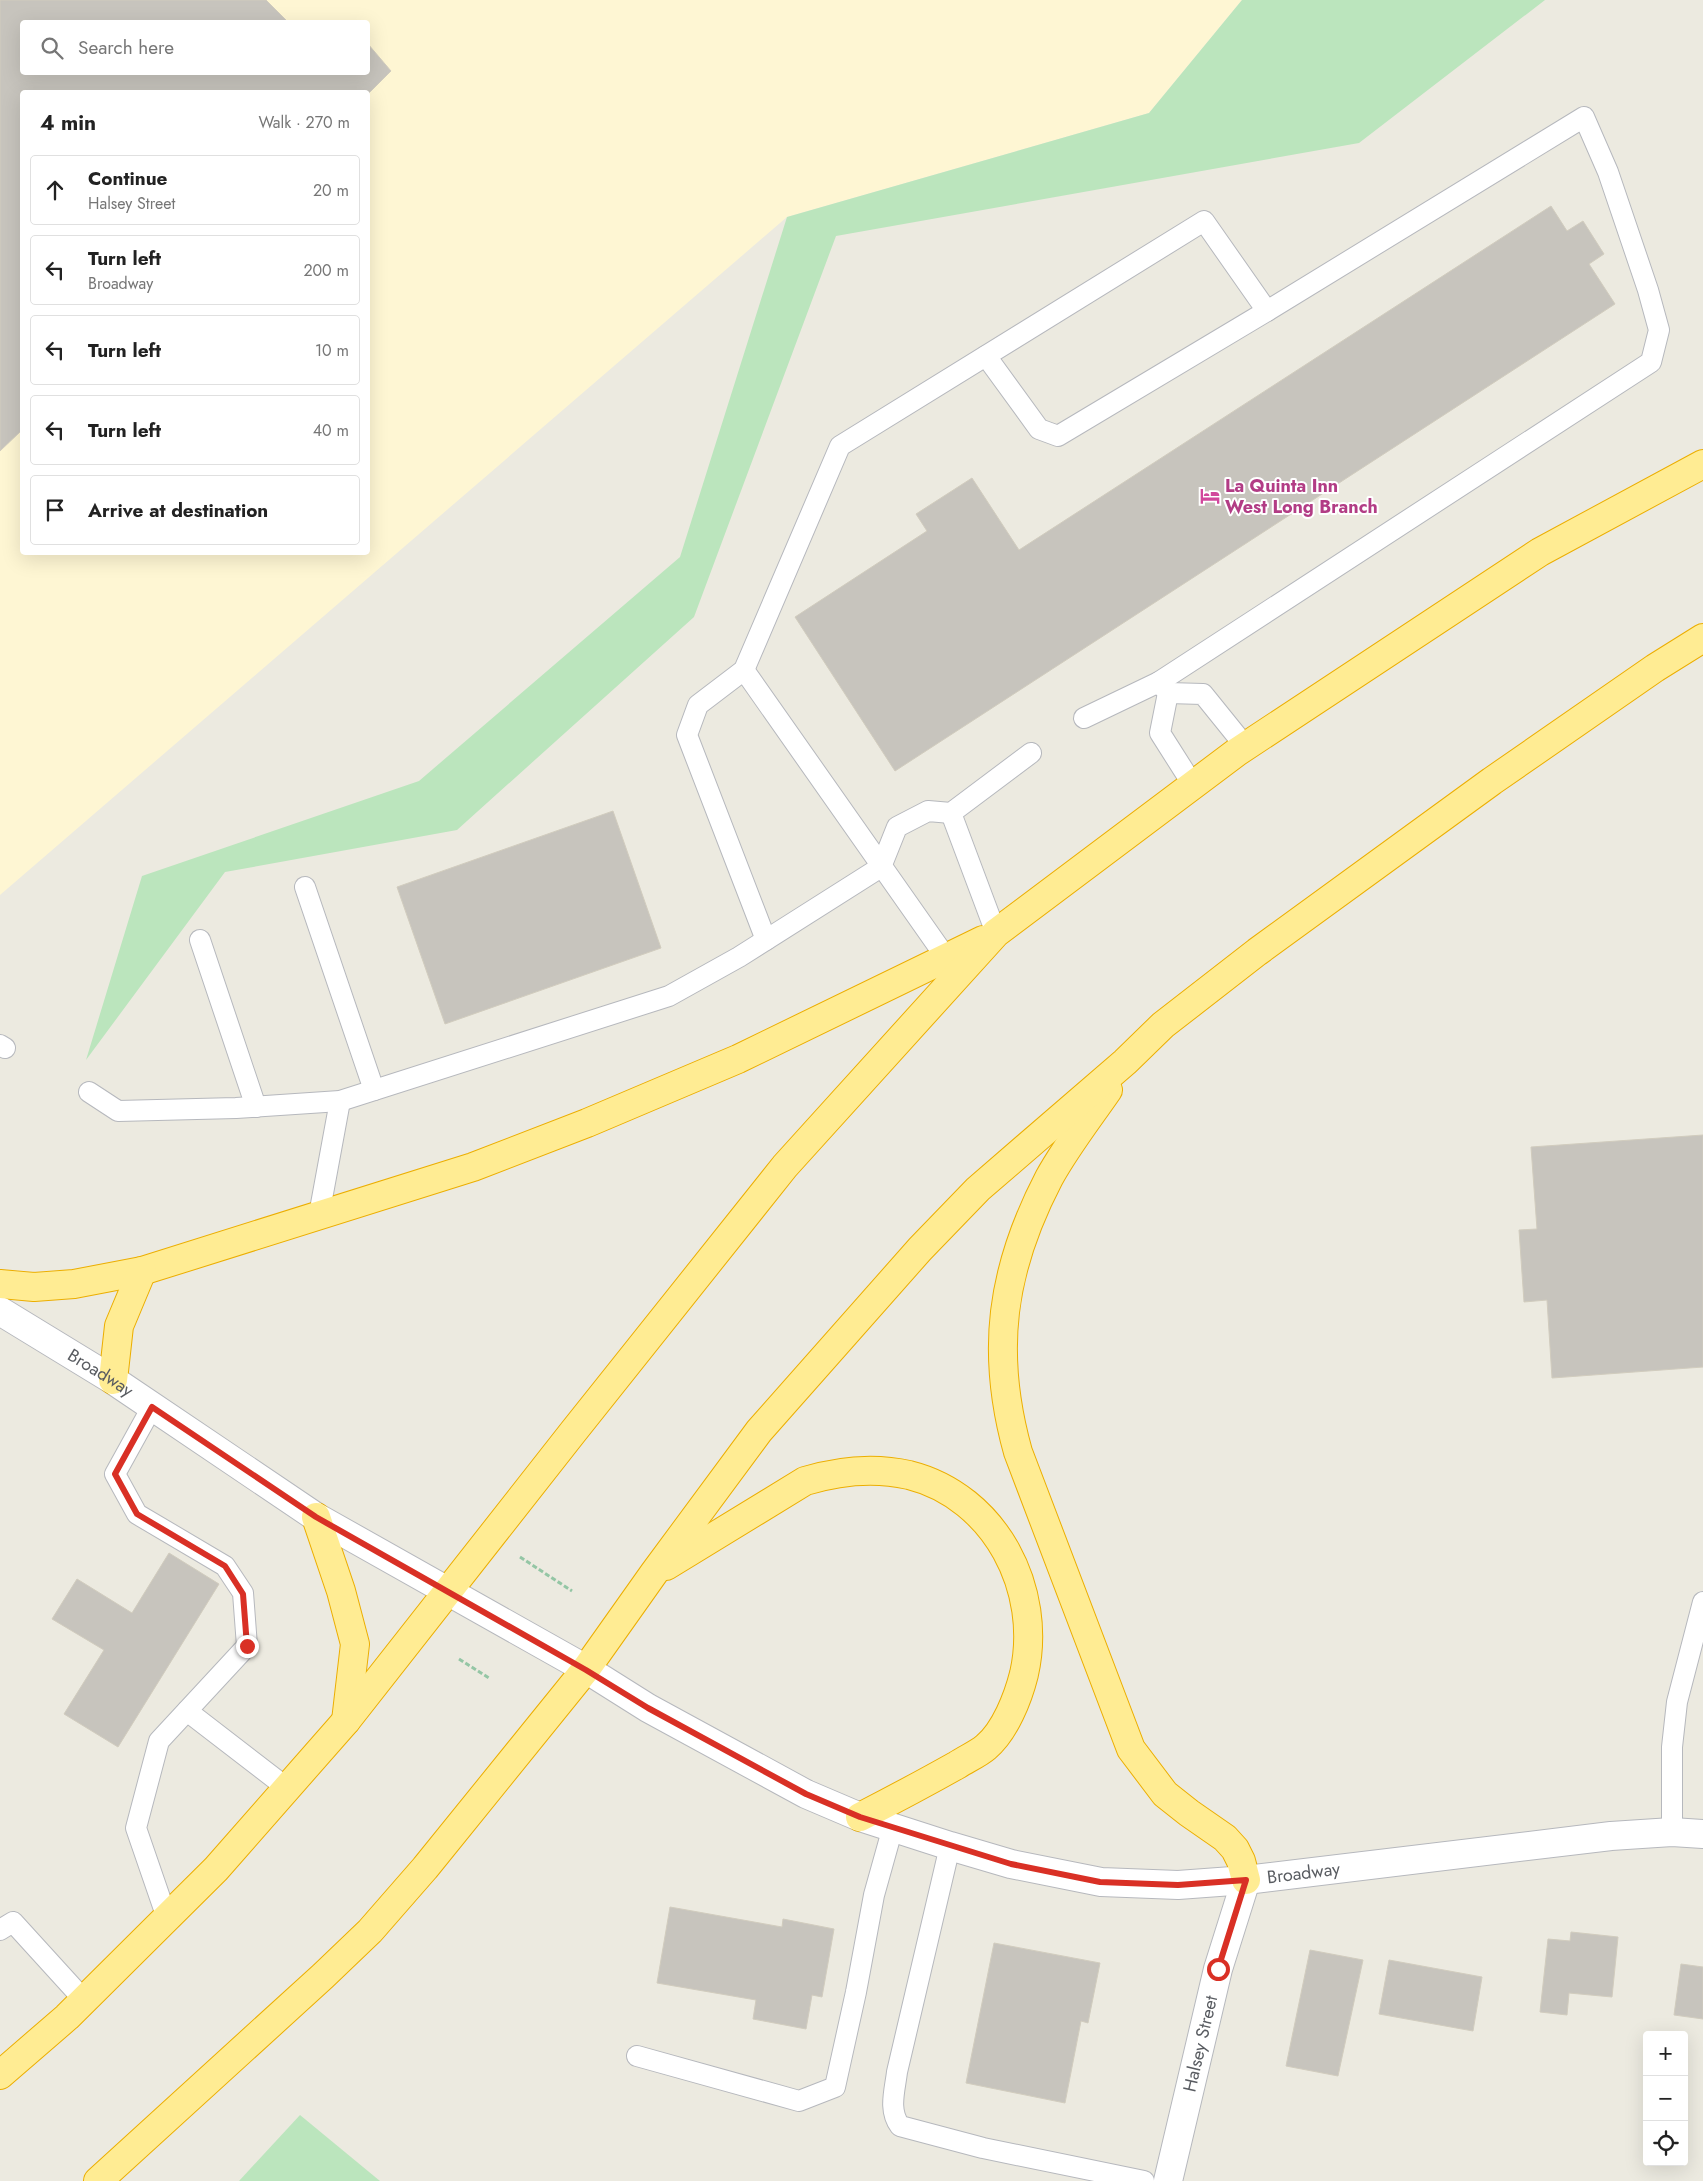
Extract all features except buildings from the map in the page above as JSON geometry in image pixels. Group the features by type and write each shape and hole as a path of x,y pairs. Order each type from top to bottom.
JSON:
{"highway":[{"path":"0,1284 34,1287 74,1284 142,1271 473,1167 587,1123 952,966 1246,746 1540,552 1703,464"},
{"path":"98,2181 316,1983 370,1931 425,1868 586,1670 654,1573 759,1431 920,1249 978,1188 1126,1062 1163,1025 1257,952 1492,781 1655,668 1703,638"},
{"path":"0,2075 84,2000 216,1869 346,1721 785,1166 952,966"},
{"path":"1126,1062 1050,1178 1025,1234 1012,1275 1003,1322 1002,1376 1009,1419 1018,1452 1131,1749 1166,1794 1225,1838 1234,1848 1241,1861 1246,1880"},
{"path":"113,1380 119,1326 142,1271"},
{"path":"654,1573 804,1481 830,1473 873,1470 910,1476 949,1492 978,1513 1009,1553 1022,1586 1028,1614 1028,1656 1019,1693 1004,1723 986,1747 922,1785 860,1817"},
{"path":"316,1517 341,1591 355,1644 346,1721"}],"street":[{"name":"Broadway","path":"0,1311 113,1380 316,1517 449,1590 648,1708 806,1794 860,1817 950,1846 1011,1864 1100,1882 1178,1885 1246,1880 1602,1837 1672,1832 1703,1834"},
{"name":"Halsey Street","path":"1168,2181 1218,1969 1246,1880"}],"lane":[{"path":"986,356 1039,429 1058,436 1267,312 1584,118 1608,172 1648,290 1659,330 1651,362 1163,688 1084,718"},
{"path":"766,940 687,735 698,705 744,670 840,446 1204,221 1267,312"},
{"path":"744,670 952,966"},
{"path":"1163,688 1203,694 1246,746"},
{"path":"1163,688 1160,733 1193,785"},
{"path":"89,1092 118,1110 256,1107 340,1101 670,996 766,940 881,867 898,827 928,811 951,813 1031,753"},
{"path":"951,813 996,934"},
{"path":"305,887 374,1090"},
{"path":"200,940 256,1107"},
{"path":"320,1215 340,1101"},
{"path":"152,1407 115,1474 137,1514 225,1566 243,1594 247,1646 159,1741 136,1828 167,1918"},
{"path":"1672,1832 1672,1747 1677,1702 1703,1602"},
{"path":"187,1712 287,1788"},
{"path":"637,2056 799,2101 835,2087 856,1992 874,1895 893,1828"},
{"path":"950,1846 897,2072 893,2103 894,2118 900,2126 983,2148 1144,2181"},
{"path":"6,1926 84,2000"}],"path":[{"path":"519,1556 572,1591"},
{"path":"459,1659 489,1678"}],"shaded area":[{"path":"0,0 1242,0 1149,113 787,217 0,895"}],"green space":[{"path":"1242,0 1545,0 1359,143 836,236 694,617 457,830 225,872 86,1060 142,876 419,781 680,557 787,217 1149,113"},
{"path":"300,2115 380,2181 239,2181"}],"place":[{"name":"La Quinta Inn West Long Branch","path":"1210,496"}],"route":[{"path":"247,1646 243,1594 225,1566 137,1514 115,1474 152,1407 316,1517 449,1590 648,1708 806,1794 860,1817 950,1846 1011,1864 1100,1882 1178,1885 1246,1880 1218,1969"}]}
